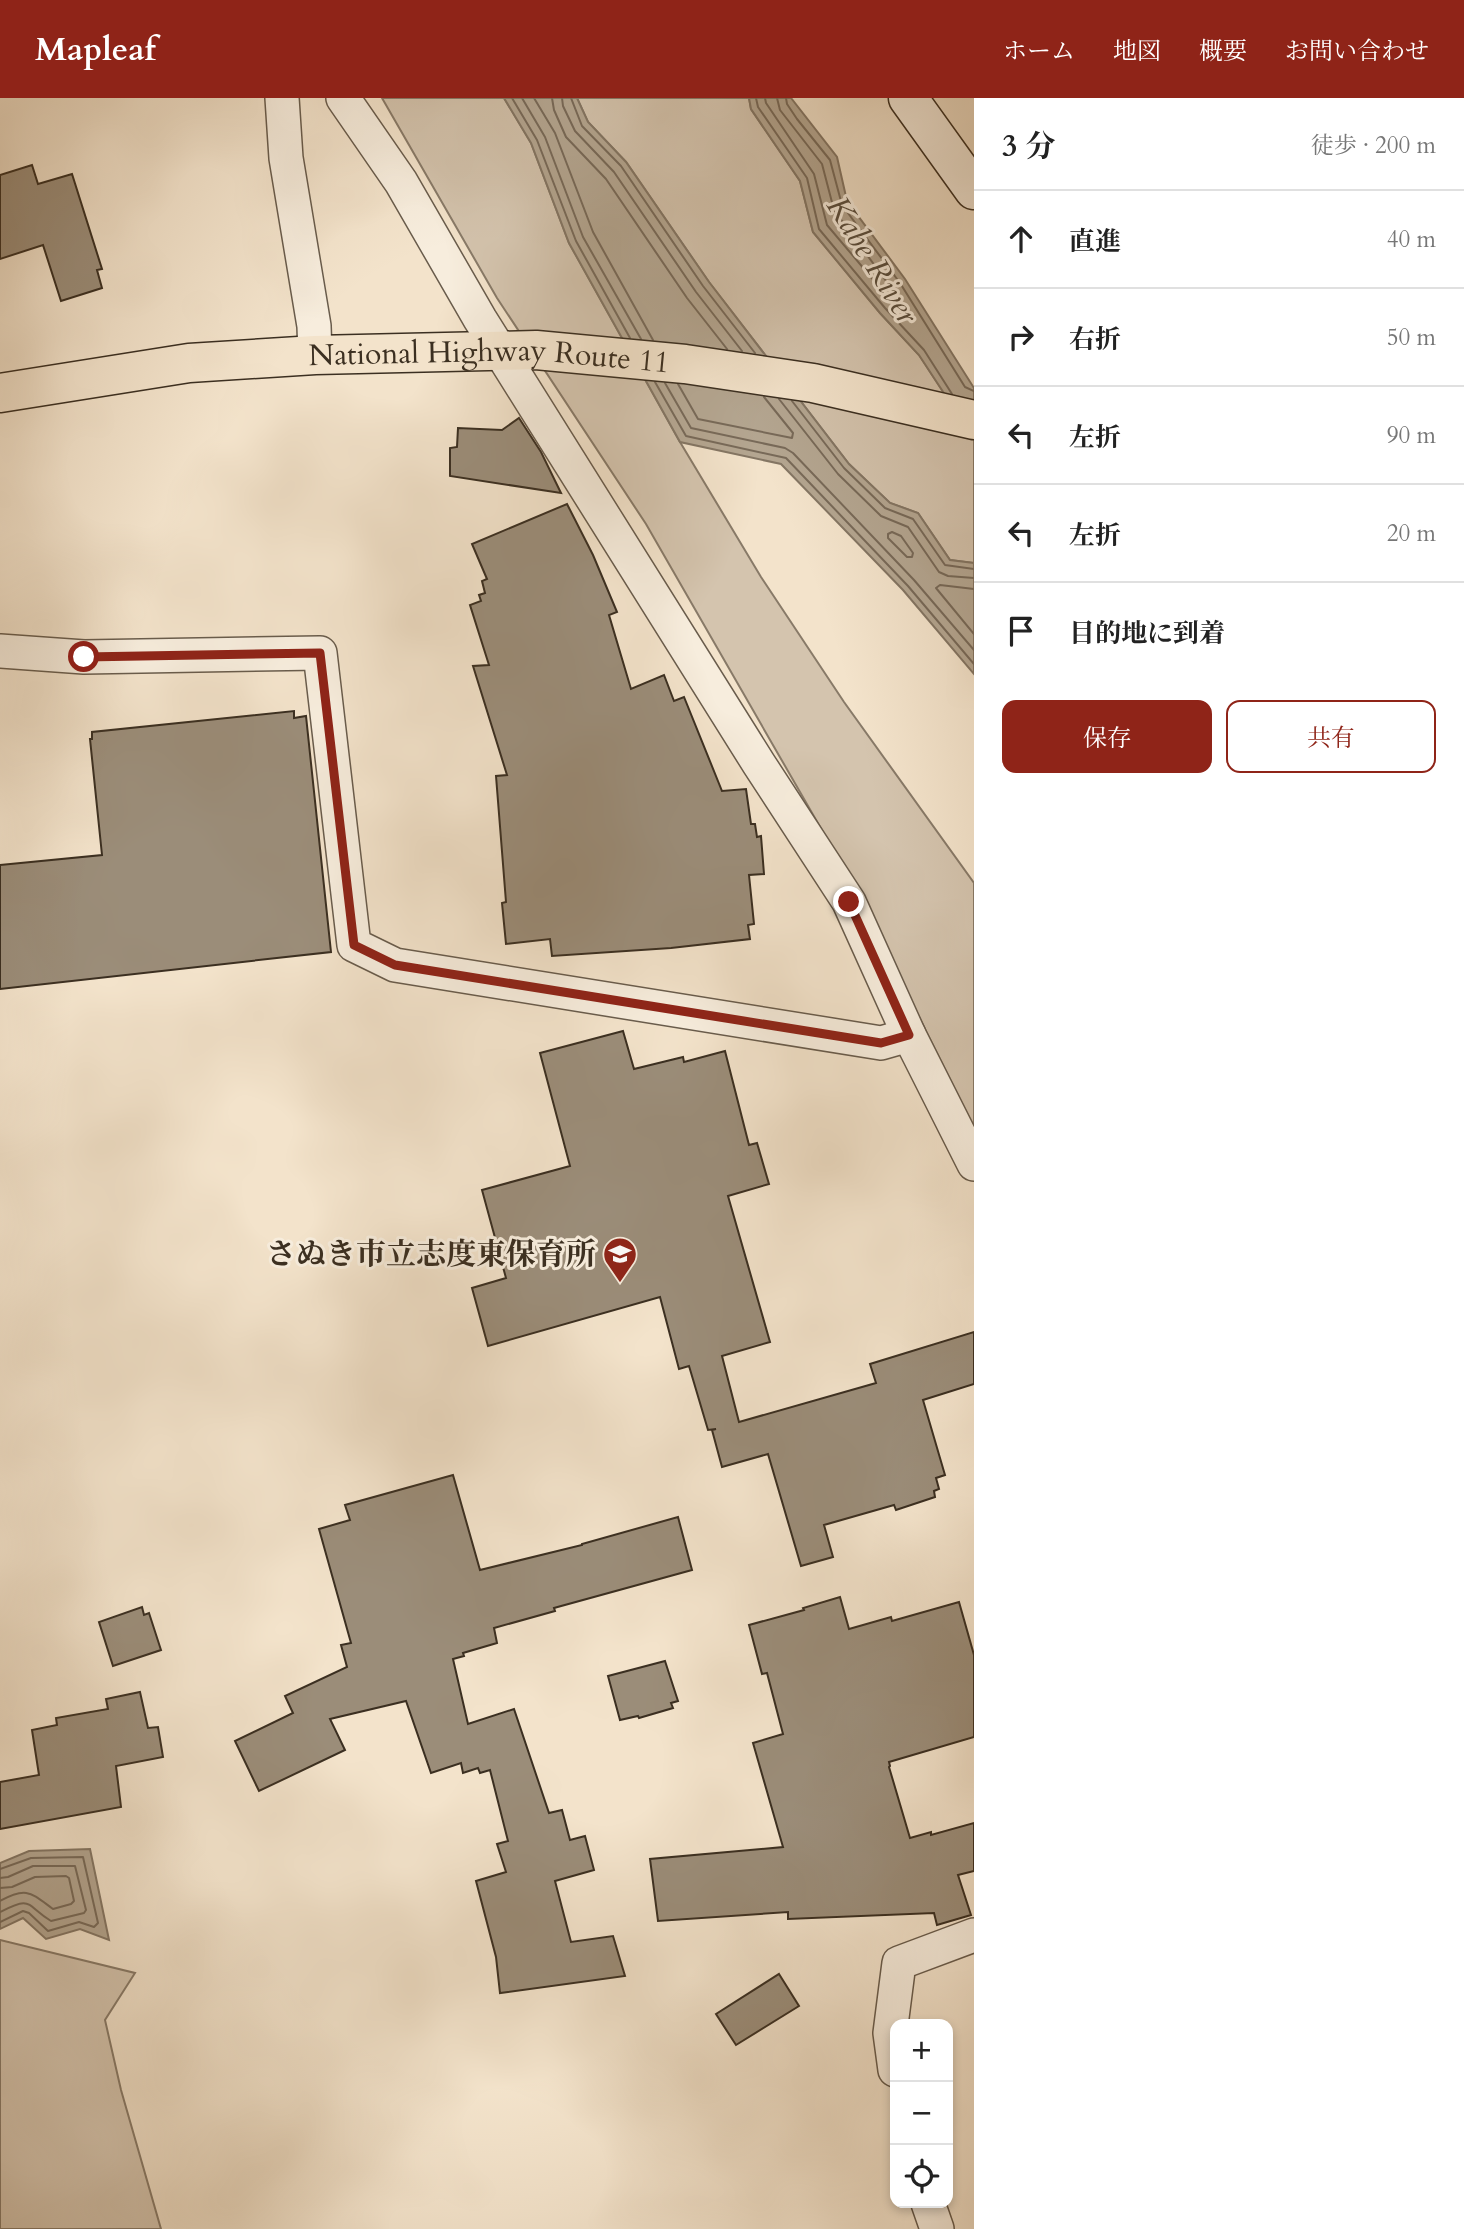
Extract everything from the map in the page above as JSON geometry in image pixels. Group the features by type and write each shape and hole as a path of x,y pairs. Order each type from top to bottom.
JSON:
{"highway":[{"name":"National Highway Route 11","path":"0,393 189,363 315,355 518,351 685,364 813,383 974,420"}],"street":[{"path":"282,98 286,158 314,326 315,355"},
{"path":"343,98 518,351 760,764 849,902 909,1035 974,1164"},
{"path":"908,98 974,190"},
{"path":"0,651 84,657 320,653 354,945 395,965 881,1043 909,1035"},
{"path":"892,2019 899,1963 974,1935"},
{"path":"930,2208 937,2229"}],"shaded area":[{"path":"382,98 504,98 531,143 569,243 680,442 761,577 844,702 974,883 974,1128 854,886 646,524 497,298"},
{"path":"577,98 749,98 751,109 800,181 813,232 880,313 919,355 974,439 974,563 950,560 918,513 890,503 849,464 709,282 626,162 588,122"},
{"path":"0,1940 135,1973 105,2020 121,2090 161,2229 0,2229"}],"water":[{"path":"504,98 577,98 588,122 626,162 709,282 849,464 890,503 918,513 950,560 974,563 974,674 903,590 781,464 680,442 569,243 531,143"},
{"name":"Kabe River","path":"749,98 791,98 837,157 847,201 905,279 974,388 974,439 919,355 880,313 813,232 800,181 751,109"},
{"path":"90,1849 109,1940 80,1929 46,1939 23,1918 0,1929 0,1863 29,1851"}],"building":[{"path":"32,165 38,184 72,174 102,269 97,270 102,288 61,301 43,245 0,259 0,175"},
{"path":"519,418 541,452 561,493 450,476 450,448 457,447 458,428 502,430"},
{"path":"567,504 593,555 617,612 609,615 631,689 664,675 674,701 684,697 722,791 746,789 751,824 755,824 757,837 761,836 764,874 749,875 754,924 748,925 750,939 671,948 552,956 550,939 506,944 502,903 506,902 496,776 507,775 473,666 489,665 470,605 481,601 479,595 485,593 482,581 487,579 472,544"},
{"path":"294,711 294,718 306,716 331,952 0,989 0,865 102,855 90,739 92,732"},
{"path":"623,1031 634,1069 683,1057 684,1062 725,1051 749,1145 757,1143 769,1184 728,1196 770,1342 722,1356 739,1422 876,1383 870,1364 974,1332 974,1384 923,1400 945,1475 936,1478 939,1489 934,1491 935,1497 896,1510 894,1505 824,1525 833,1557 801,1566 768,1454 722,1467 712,1430 716,1429 708,1430 689,1366 679,1369 660,1297 488,1346 472,1288 506,1278 482,1190 570,1166 540,1053"},
{"path":"453,1475 480,1570 582,1545 678,1517 692,1570 554,1608 555,1611 494,1628 497,1643 463,1653 464,1656 453,1659 468,1724 514,1709 549,1813 562,1810 570,1840 585,1836 594,1870 555,1881 571,1942 613,1936 625,1976 500,1993 496,1957 476,1881 506,1872 497,1844 508,1841 490,1770 480,1773 478,1768 463,1773 461,1763 431,1773 406,1701 330,1719 345,1750 259,1791 235,1741 293,1713 285,1696 347,1667 341,1645 351,1643 319,1529 350,1520 345,1505"},
{"path":"840,1597 849,1629 891,1617 892,1621 959,1602 974,1655 974,1737 889,1762 889,1767 910,1838 974,1823 974,1871 958,1875 971,1915 937,1925 934,1913 788,1919 788,1912 658,1921 650,1859 783,1847 753,1743 783,1734 767,1673 762,1674 749,1625"},
{"path":"142,1607 144,1615 149,1613 161,1650 113,1666 99,1622"},
{"path":"665,1661 678,1701 671,1703 673,1708 639,1718 620,1720 608,1676"},
{"path":"140,1692 148,1728 158,1727 163,1757 116,1766 121,1807 0,1829 0,1782 39,1775 32,1730 57,1725 56,1718 108,1709 106,1699"},
{"path":"779,1974 799,2006 736,2045 716,2014"}],"place":[{"name":"さぬき市立志度東保育所","path":"620,1284"}],"route":[{"path":"84,657 320,653 354,945 395,965 881,1043 909,1035 849,902"}]}
